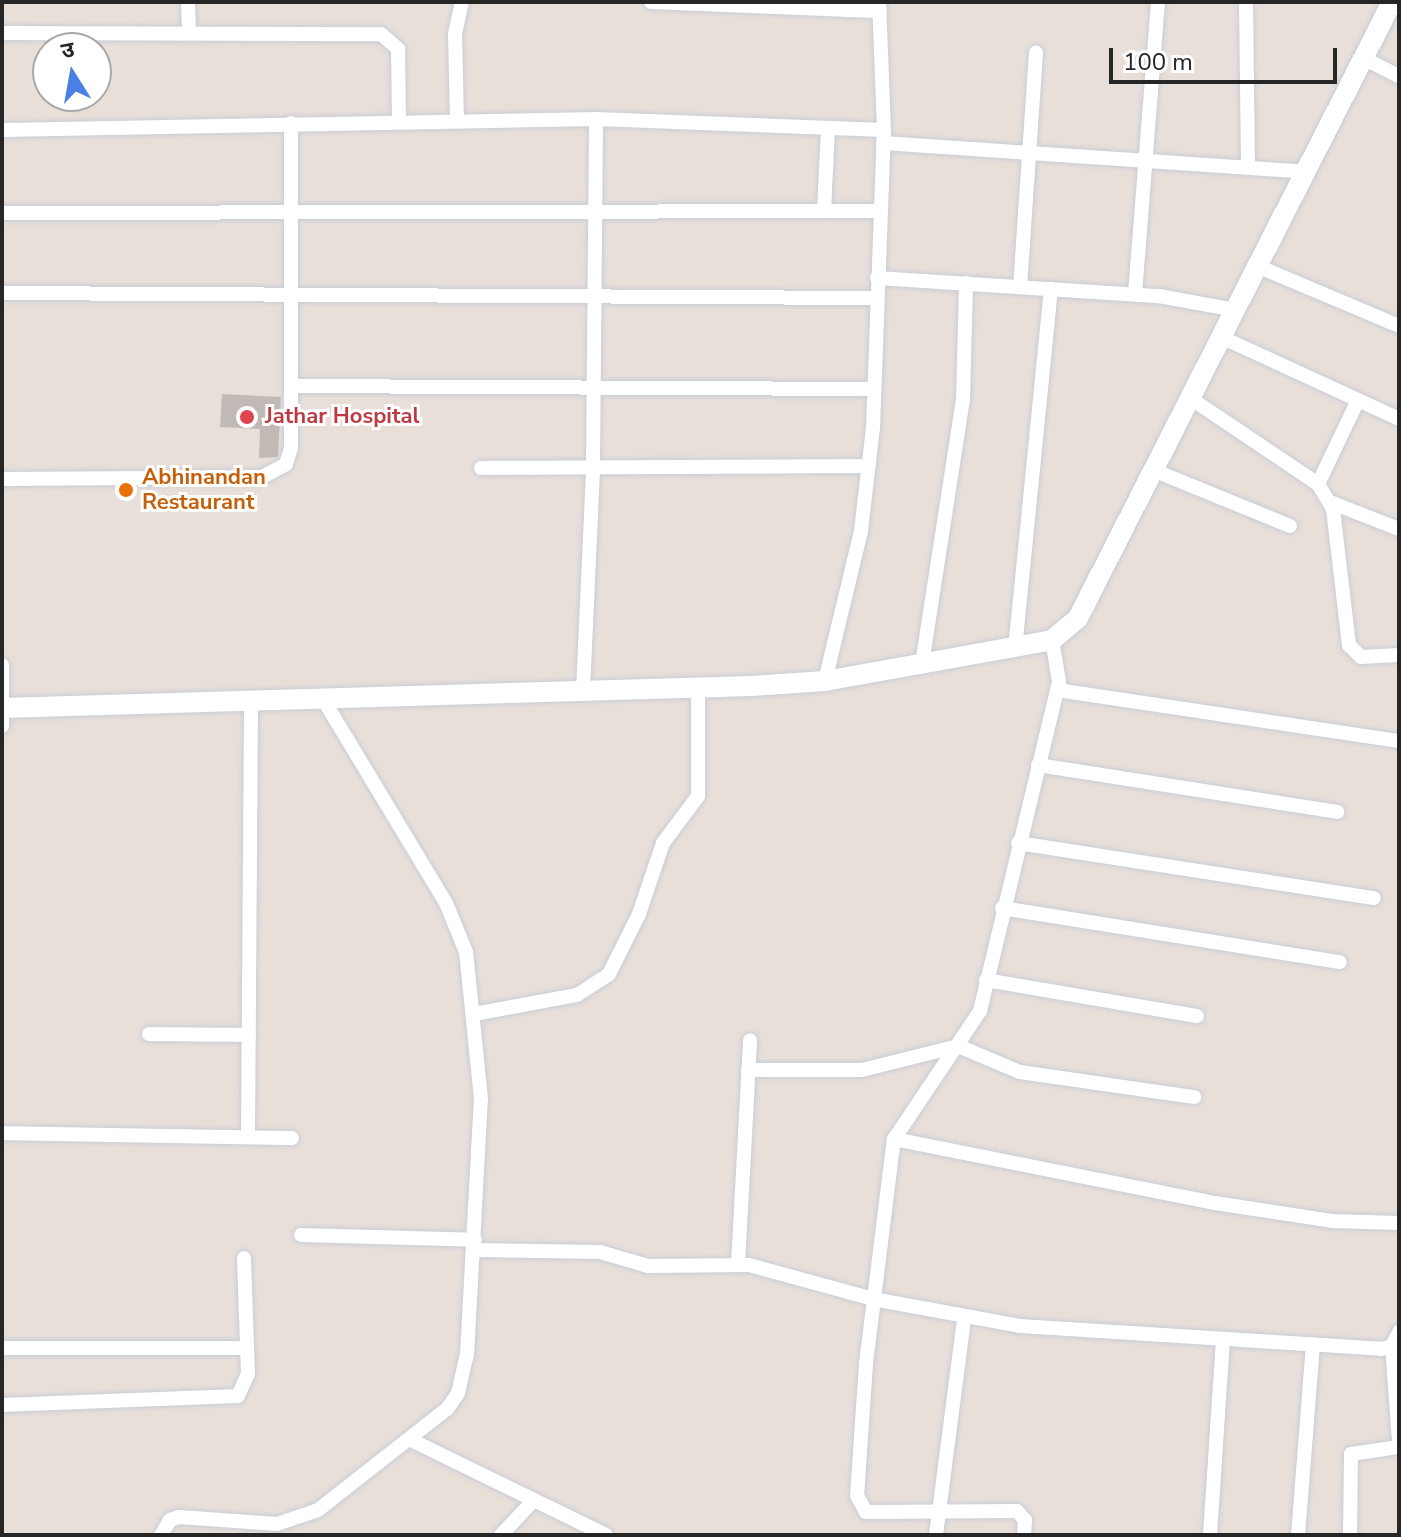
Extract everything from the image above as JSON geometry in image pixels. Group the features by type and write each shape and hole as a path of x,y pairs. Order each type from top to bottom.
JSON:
{"street":[{"path":"188,2 189,33"},
{"path":"457,121 455,34 462,2"},
{"path":"651,2 879,6 883,137 869,466 861,531 825,681"},
{"path":"1135,294 1158,2"},
{"path":"1246,2 1248,167"},
{"path":"2,665 2,714 251,701 698,688 825,681 1052,640 1078,618 1392,2"},
{"path":"2,33 366,33 392,38 400,63 399,122"},
{"path":"1020,287 1032,151 1036,53"},
{"path":"1365,59 1399,76"},
{"path":"583,691 593,467 596,119"},
{"path":"2,130 596,119 828,128 883,137 1032,151 1306,172"},
{"path":"2,479 270,476 289,457 293,294 291,123"},
{"path":"824,211 828,128"},
{"path":"2,213 880,211"},
{"path":"1257,266 1399,326"},
{"path":"877,278 1135,294 1235,310"},
{"path":"922,664 963,400 966,283"},
{"path":"1015,649 1051,289"},
{"path":"2,293 877,298"},
{"path":"1221,337 1399,419"},
{"path":"292,386 874,389"},
{"path":"1190,398 1318,484 1330,502 1349,645 1361,657 1399,655"},
{"path":"1318,484 1358,400"},
{"path":"481,468 869,466"},
{"path":"1153,470 1290,526"},
{"path":"1330,502 1399,529"},
{"path":"1024,1535 1025,1520 1017,1511 939,1509 875,1512 859,1506 873,1299 894,1139 920,1094 975,1023 1057,690 1059,670 1052,640"},
{"path":"474,1014 577,995 609,974 639,914 663,843 698,796 698,688"},
{"path":"1057,690 1399,741"},
{"path":"161,1535 170,1520 179,1517 231,1528 277,1524 297,1528 447,1409 458,1393 467,1355 481,1099 474,1014 459,929 323,699"},
{"path":"248,1137 251,701"},
{"path":"1038,765 1337,812"},
{"path":"1018,843 1374,898"},
{"path":"1002,908 1340,962"},
{"path":"986,980 1197,1016"},
{"path":"149,1034 249,1035"},
{"path":"738,1264 750,1040"},
{"path":"748,1070 862,1070 958,1046 1020,1072 1194,1097"},
{"path":"2,1133 292,1138"},
{"path":"894,1139 1215,1203 1332,1221 1399,1223"},
{"path":"301,1235 600,1252 648,1266 738,1264 964,1319 1223,1340 1392,1346"},
{"path":"2,1405 234,1398 246,1385 244,1258"},
{"path":"936,1535 964,1319"},
{"path":"1350,1535 1351,1454 1399,1444 1392,1346 1399,1332"},
{"path":"1210,1535 1223,1340"},
{"path":"1298,1535 1313,1345"},
{"path":"2,1348 247,1348"},
{"path":"411,1440 531,1503 605,1535"},
{"path":"501,1535 531,1503"}],"building":[{"path":"222,394 281,397 278,457 259,458 260,429 220,427"}],"place":[{"name":"Jathar Hospital","path":"247,417"},
{"name":"Abhinandan Restaurant","path":"126,490"}]}
